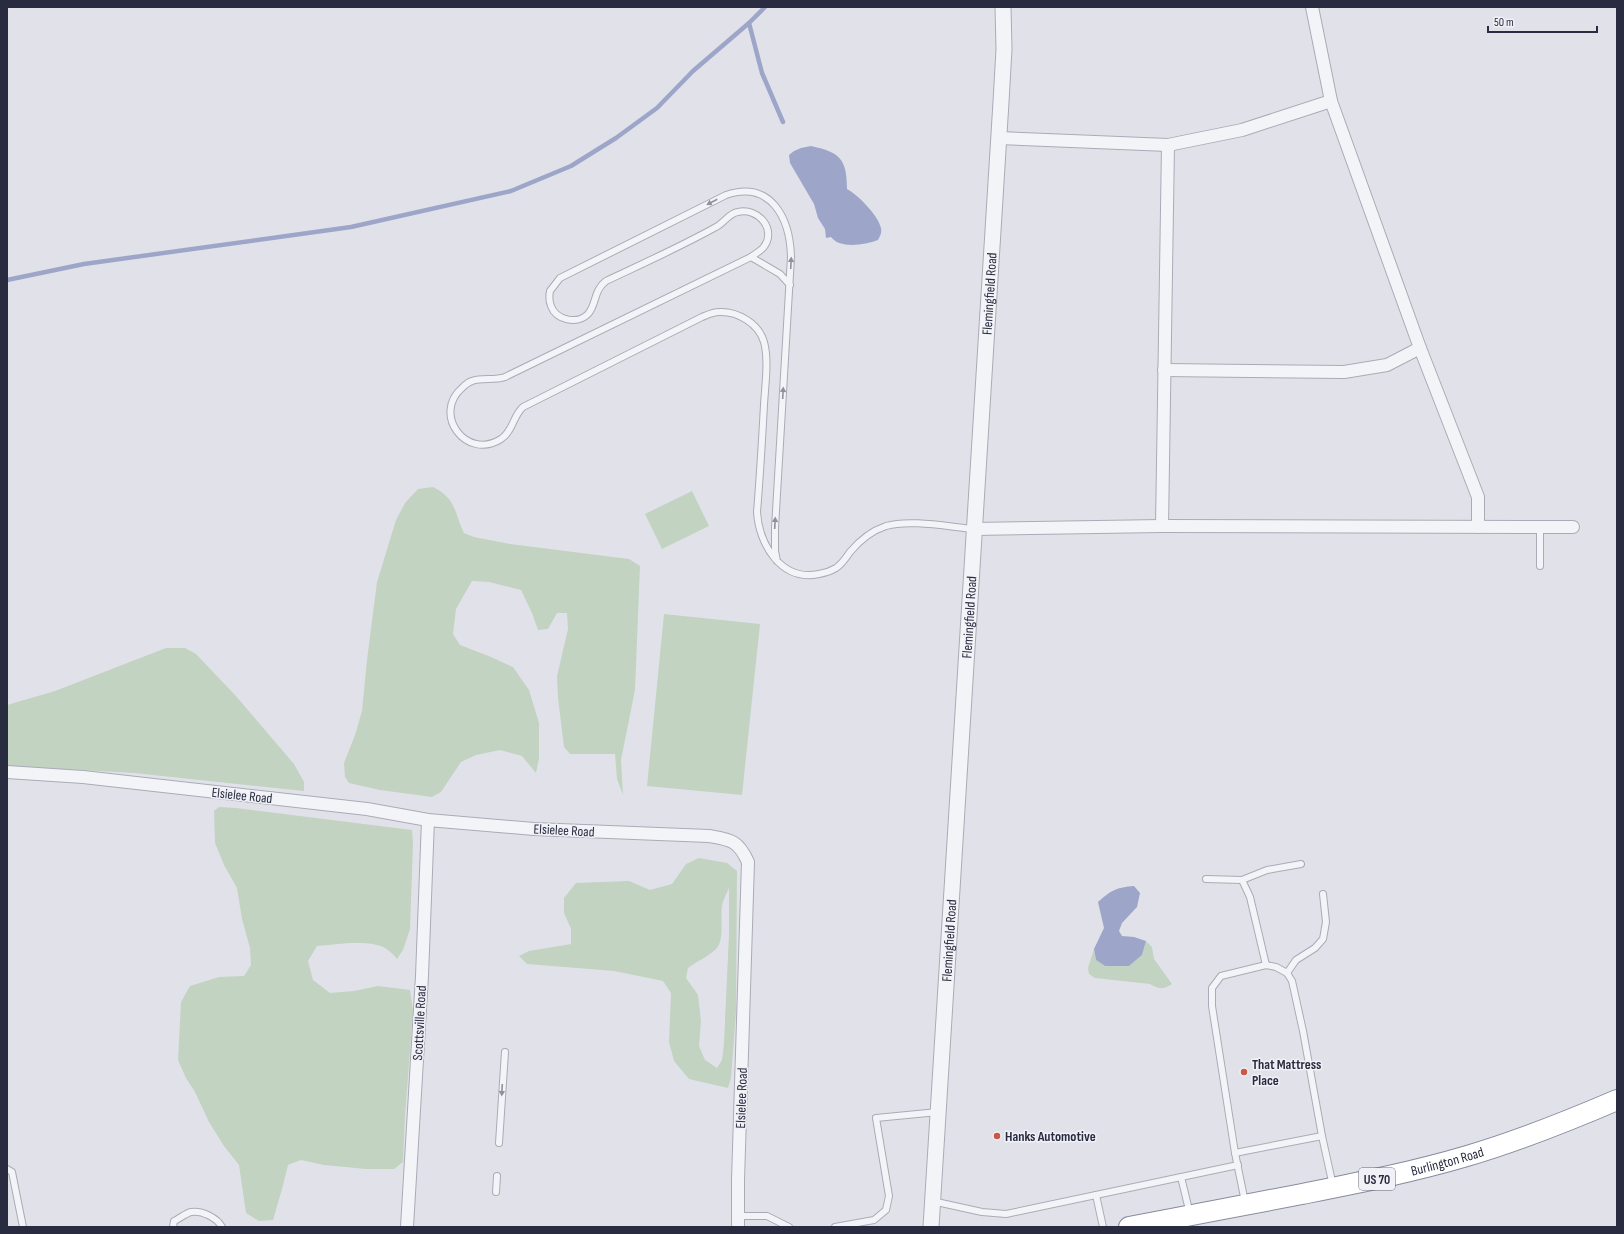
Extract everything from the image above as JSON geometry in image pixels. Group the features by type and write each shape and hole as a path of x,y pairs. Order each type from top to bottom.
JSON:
{"highway":[{"name":"Burlington Road","path":"1129,1227 1416,1170 1467,1156 1554,1126 1617,1100"}],"street":[{"name":"Flemingfield Road","path":"931,1227 999,138 1004,49 1003,7"},
{"path":"1312,7 1332,101 1420,348 1478,497 1478,527"},
{"path":"999,138 1168,144 1242,130 1332,101"},
{"path":"1162,526 1168,144"},
{"path":"1164,370 1344,372 1387,365 1420,348"},
{"path":"974,529 1162,526 1573,527"},
{"name":"Elsielee Road","path":"7,772 83,777 367,809 428,820 534,828 709,836 729,840 740,847 748,862 738,1221"},
{"name":"Scottsville Road","path":"407,1227 422,976 428,820"}],"lane":[{"path":"777,561 775,551 775,528 790,284 791,244 790,236 782,216 776,206 761,195 743,191 726,195 560,278 550,291 551,306 555,313 561,318 575,320 583,317 588,313 598,289 606,281 717,227 736,212 752,212 761,217 766,224 768,232 767,240 763,248 751,257 505,377 499,379 472,381 457,392 453,400 450,411 454,429 468,442 476,444 493,442 507,433 518,411 523,407 710,314 720,312 731,313 744,318 754,325 760,332 764,341 766,354 757,512 758,524 763,539 777,561 784,568 795,573 813,575 835,569 862,539 873,531 886,526 909,524 974,529"},
{"path":"751,257 780,274 790,284"},
{"path":"1540,527 1540,566"},
{"path":"1206,879 1242,880 1267,870 1301,864"},
{"path":"1242,880 1250,897 1266,965"},
{"path":"1287,973 1296,960 1315,948 1323,939 1326,922 1323,894"},
{"path":"1245,1205 1235,1153 1212,1006 1212,988 1221,976 1266,965 1276,967 1287,973 1292,981 1296,993 1322,1136 1334,1187"},
{"path":"499,1142 505,1052"},
{"path":"835,1227 874,1220 886,1210 889,1196 876,1118 938,1112"},
{"path":"1235,1153 1322,1136"},
{"path":"932,1200 982,1212 1006,1214 1238,1165"},
{"path":"7,1168 12,1172 23,1227"},
{"path":"496,1192 497,1176"},
{"path":"1181,1177 1190,1215"},
{"path":"1096,1195 1103,1227"},
{"path":"173,1227 174,1221 191,1212 205,1213 220,1223 222,1227"},
{"path":"738,1221 767,1216 789,1227"}],"green space":[{"path":"433,487 441,491 450,501 464,533 474,537 510,544 629,559 640,566 635,690 621,760 623,795 617,779 615,754 570,754 564,747 557,676 568,629 567,613 557,613 548,629 538,630 521,590 489,582 472,581 456,609 453,634 460,645 513,667 529,690 539,723 539,758 536,773 522,756 500,750 476,755 461,762 441,792 432,797 380,790 349,783 345,777 344,763 355,735 362,711 377,582 396,520 405,503 418,489"},
{"path":"692,491 709,526 662,549 645,514"},
{"path":"664,614 760,624 742,795 647,786"},
{"path":"166,648 185,648 196,654 235,695 294,764 304,782 304,791 134,773 7,766 7,705 55,691"},
{"path":"219,807 412,830 413,843 410,929 403,950 397,959 387,949 378,945 351,943 317,946 308,961 313,980 330,993 354,991 378,986 410,990 413,1011 403,1162 394,1169 366,1169 324,1165 301,1160 288,1165 273,1220 259,1221 246,1213 239,1165 224,1146 209,1122 178,1060 181,1002 190,986 219,977 244,976 251,965 250,948 242,919 237,888 224,865 215,843 214,811"},
{"path":"699,858 727,863 737,871 736,1012 731,1078 728,1088 689,1079 674,1061 669,1042 671,993 663,981 614,971 527,964 519,956 529,951 571,944 571,929 564,913 564,898 576,883 629,881 650,890 672,884 686,864","holes":["729,888 729,934 724,1043 722,1060 717,1068 705,1060 699,1046 701,1021 698,995 686,978 688,968 710,954 719,945 722,906"]},
{"path":"1146,941 1152,947 1154,959 1172,984 1169,986 1158,988 1150,984 1095,978 1089,974 1088,968 1094,949 1096,960 1105,966 1129,966 1142,955"}],"water":[{"path":"811,146 821,148 835,154 840,158 847,178 847,189 867,206 879,223 881,234 878,240 864,244 849,245 838,243 831,237 826,238 825,229 818,218 814,204 790,163 789,155 801,148"},
{"path":"1134,886 1140,893 1137,907 1122,923 1119,931 1122,936 1134,937 1146,941 1142,955 1129,966 1105,966 1096,960 1094,949 1104,928 1098,902 1114,890"}],"waterway":[{"path":"7,280 84,264 351,227 511,191 571,166 616,138 657,108 693,71 749,23 765,7"},
{"path":"749,23 762,73 783,122"}],"place":[{"name":"That Mattress Place","path":"1244,1072"},
{"name":"Hanks Automotive","path":"997,1136"}]}
